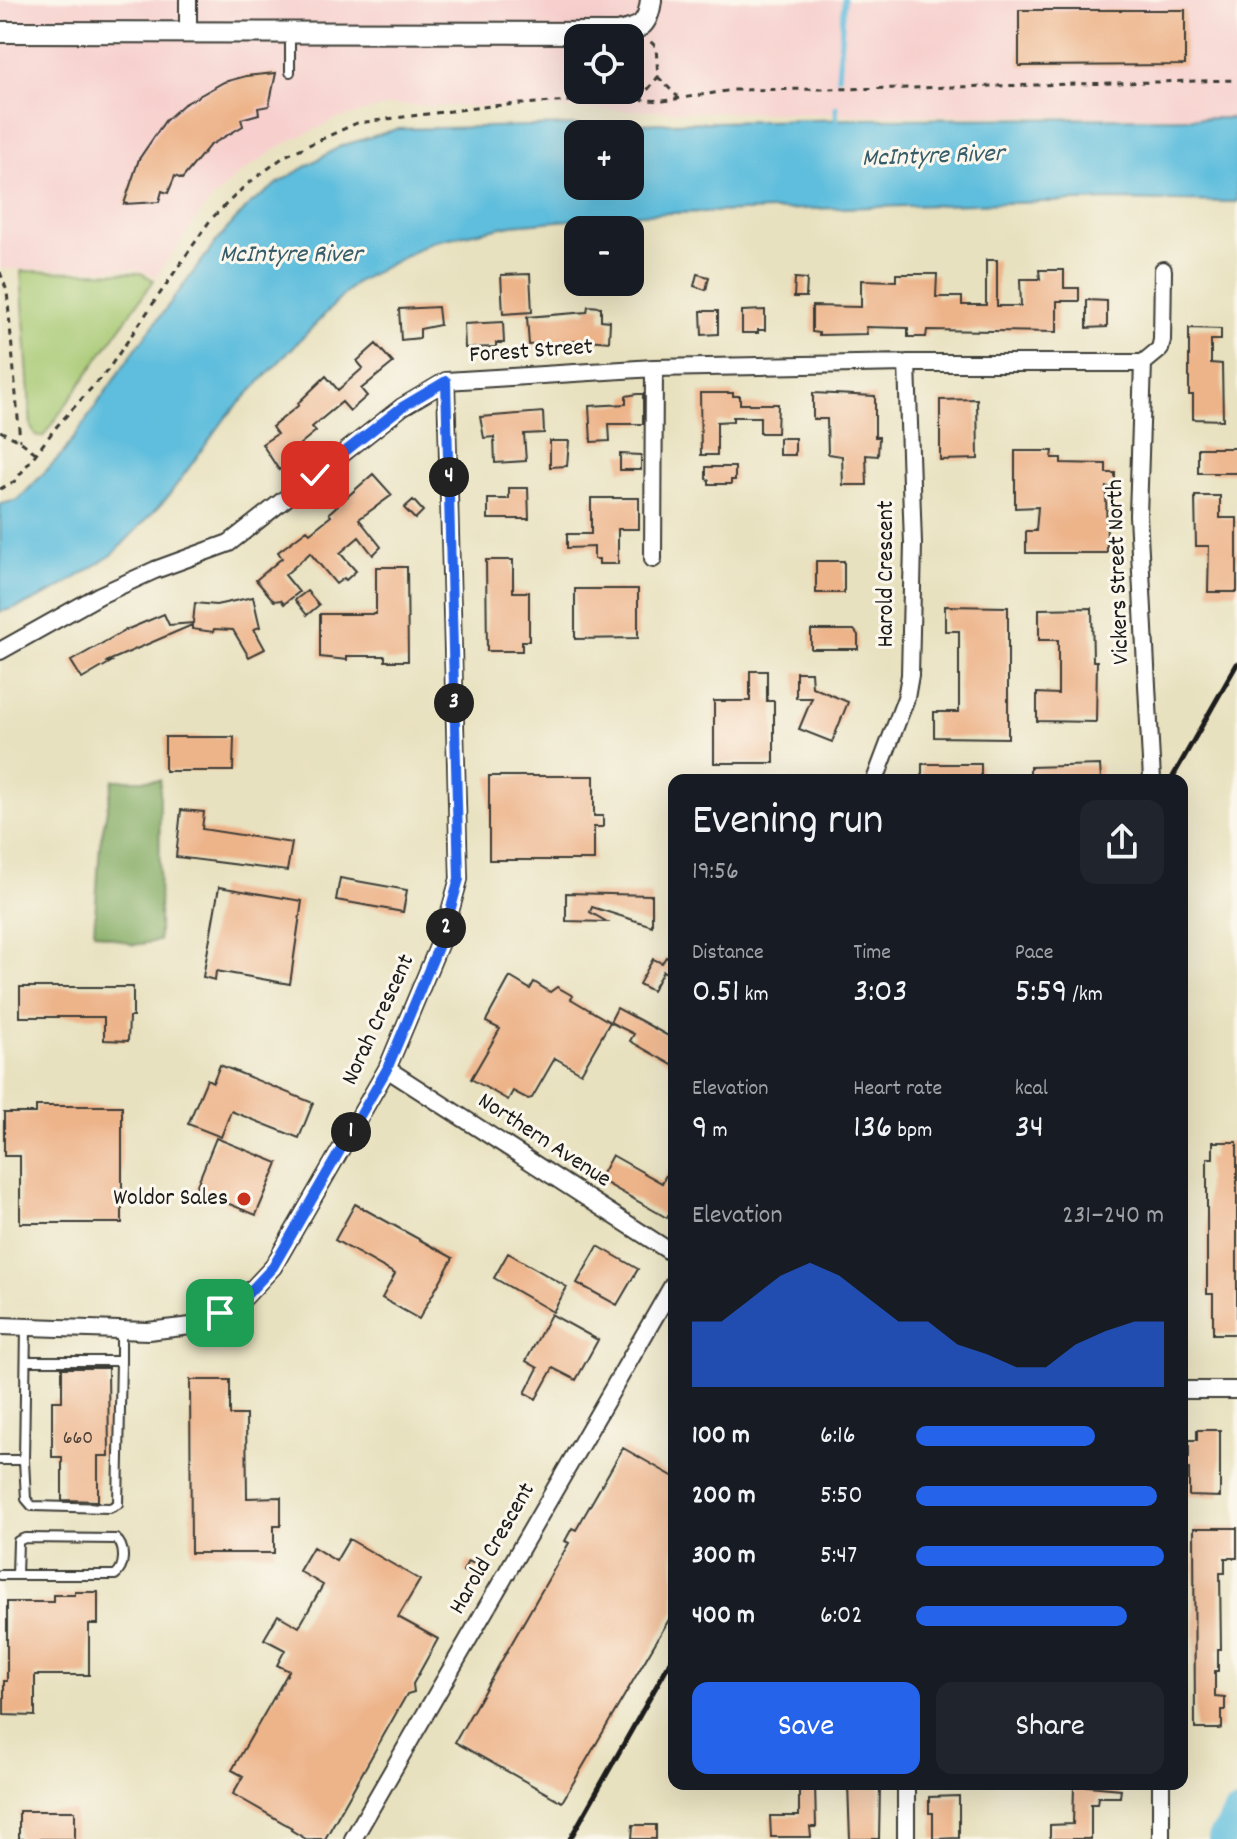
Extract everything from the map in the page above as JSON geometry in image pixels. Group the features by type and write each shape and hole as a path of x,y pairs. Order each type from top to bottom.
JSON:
{"street":[{"path":"188,0 188,31"},
{"path":"641,24 649,17 651,0"},
{"path":"0,32 564,33"},
{"path":"1143,363 1160,349 1162,340 1163,270"},
{"name":"Forest Street","path":"0,651 100,595 155,570 229,543 402,407 446,381 654,368 907,363 1143,363"},
{"name":"Harold Crescent","path":"877,774 906,698 910,675 913,544 907,363"},
{"name":"Vickers Street North","path":"1143,363 1138,515 1152,774"},
{"path":"653,559 654,368"},
{"name":"Norah Crescent","path":"0,1326 148,1331 191,1326 243,1299 273,1267 387,1069 444,933 459,879 446,381"},
{"name":"Northern Avenue","path":"387,1069 668,1250"},
{"name":"Harold Crescent","path":"353,1839 668,1293"},
{"path":"1188,1390 1237,1390"},
{"path":"906,1790 906,1839"},
{"path":"1161,1790 1161,1839"}],"lane":[{"path":"290,31 290,72"},
{"path":"26,1327 24,1460 26,1499 32,1506 110,1508 118,1504 121,1331"},
{"path":"26,1361 121,1361"},
{"path":"0,1460 24,1460"},
{"path":"0,1575 17,1575 115,1575 122,1566 122,1548 116,1539 25,1538 18,1541 17,1575"}],"path":[{"path":"644,36 656,47 658,77 679,98"},
{"path":"644,94 658,77"},
{"path":"644,99 663,101 748,89 1237,80"},
{"path":"0,489 15,481 57,426 107,371 211,219 246,185 285,156 357,123 490,106 564,103"},
{"path":"0,272 7,291 20,441"},
{"path":"0,431 37,454"}],"shaded area":[{"path":"0,0 1237,0 1237,117 860,115 390,105 337,119 282,145 237,176 204,208 156,277 135,269 0,269"}],"green space":[{"path":"21,271 141,273 154,280 43,437 36,436 31,427"},
{"path":"113,780 160,780 159,941 134,945 94,932 100,844"}],"water":[{"name":"McIntyre River","path":"1237,118 1237,202 1110,200 564,216 564,221 512,225 431,242 355,283 227,416 166,499 112,555 56,590 0,612 0,504 18,500 64,452 131,355 220,237 248,206 281,181 341,146 397,129 564,125 564,200 644,200 644,124 860,119"}],"building":[{"path":"1019,10 1185,10 1185,65 1019,66"},
{"path":"276,73 269,106 258,108 259,114 241,119 243,126 209,146 182,179 175,176 168,193 162,191 159,202 124,204 139,159 165,121 183,105 224,82"},
{"path":"986,260 997,260 997,306 1021,306 1020,279 1040,279 1039,270 1064,270 1064,288 1079,288 1079,301 1057,301 1057,332 927,330 926,337 908,337 908,328 866,327 867,334 819,335 812,332 812,306 861,307 861,280 896,281 896,274 937,274 936,297 962,297 962,305 986,305"},
{"path":"530,274 532,312 503,314 501,275"},
{"path":"697,274 709,277 706,290 694,286"},
{"path":"795,278 807,279 806,297 794,297"},
{"path":"1087,300 1107,301 1107,327 1087,328"},
{"path":"588,306 601,307 601,320 610,321 609,342 588,340 529,345 527,317 587,312"},
{"path":"438,307 440,325 420,329 420,338 401,340 399,309"},
{"path":"765,310 765,330 742,333 742,311"},
{"path":"701,311 718,311 718,334 702,335"},
{"path":"503,322 504,343 496,343 496,347 465,348 464,324"},
{"path":"1189,328 1221,329 1221,340 1211,340 1211,363 1222,364 1223,420 1193,419 1193,395 1189,395"},
{"path":"376,344 393,363 361,389 367,396 350,411 342,402 312,427 316,431 288,454 288,463 279,470 262,444 277,434 272,427 299,405 326,376 338,390 363,368 357,361"},
{"path":"700,393 733,393 733,396 740,396 740,404 778,404 777,433 760,433 760,417 733,417 733,421 717,422 717,455 701,455"},
{"path":"813,393 875,396 878,456 866,455 867,485 843,485 842,456 828,454 827,419 813,419"},
{"path":"643,394 643,424 609,424 610,441 591,442 589,406 626,404 626,396"},
{"path":"977,399 978,459 940,460 940,400"},
{"path":"543,412 544,433 524,434 526,461 495,463 494,437 484,438 480,417"},
{"path":"779,438 795,438 795,455 779,455"},
{"path":"550,441 569,441 567,466 550,467"},
{"path":"1198,448 1237,448 1237,473 1198,473"},
{"path":"1015,451 1053,451 1052,458 1061,458 1061,463 1106,464 1106,473 1115,473 1115,487 1106,487 1107,553 1026,553 1026,531 1036,531 1038,507 1015,508"},
{"path":"620,454 641,455 641,470 620,470"},
{"path":"706,467 735,467 735,480 731,480 731,484 709,484"},
{"path":"373,474 392,495 359,519 381,547 373,555 359,537 340,553 356,571 336,584 310,553 285,575 299,592 284,604 281,600 274,601 256,580 282,558 278,552 331,516 329,513"},
{"path":"509,488 528,488 529,519 488,519 488,499 509,499"},
{"path":"1195,496 1220,496 1220,518 1237,518 1237,592 1208,592 1209,546 1196,546"},
{"path":"591,498 639,498 639,529 618,529 618,564 599,564 599,559 594,559 594,547 567,548 567,534 591,534"},
{"path":"413,500 423,511 415,519 404,508"},
{"path":"486,560 513,560 513,592 529,592 529,641 522,641 522,651 487,651"},
{"path":"816,561 844,561 844,593 816,593"},
{"path":"376,567 407,567 408,661 385,661 385,656 347,656 347,660 320,657 320,614 376,614"},
{"path":"575,589 638,589 638,638 575,639"},
{"path":"307,591 319,605 307,615 295,600"},
{"path":"253,597 260,627 254,629 265,649 249,657 233,630 214,629 213,632 192,629 192,625 106,662 111,662 82,679 71,661 126,630 164,614 169,625 193,623 195,603 216,605"},
{"path":"945,606 1008,607 1008,738 934,737 934,712 959,712 959,631 945,631"},
{"path":"1092,608 1093,661 1097,661 1096,722 1037,721 1037,693 1058,694 1058,640 1039,640 1039,609"},
{"path":"811,630 854,630 858,635 858,649 811,649"},
{"path":"750,671 767,671 767,701 774,701 774,763 714,763 714,701 750,701"},
{"path":"796,672 811,672 812,687 848,702 832,742 799,729 812,698 796,698"},
{"path":"165,737 234,737 233,771 165,771"},
{"path":"922,764 981,764 981,774 922,774"},
{"path":"1100,765 1101,774 1030,774 1030,767"},
{"path":"489,776 594,776 594,816 603,816 603,827 594,827 594,860 489,860"},
{"path":"181,810 204,812 202,829 292,843 287,871 176,857"},
{"path":"340,878 407,890 403,912 336,900"},
{"path":"219,887 302,901 290,984 216,971 215,980 203,977"},
{"path":"566,893 652,895 652,926 592,907 590,912 607,922 566,921"},
{"path":"668,958 668,974 663,971 652,991 639,984 653,959 662,963"},
{"path":"510,977 530,989 534,982 550,992 557,987 610,1022 581,1073 555,1058 532,1098 528,1099 513,1091 508,1100 471,1079 500,1029 486,1022"},
{"path":"20,987 133,987 133,1017 129,1017 128,1041 104,1040 104,1017 20,1017"},
{"path":"617,1008 668,1036 668,1063 630,1041 634,1034 610,1022"},
{"path":"220,1065 313,1103 299,1138 231,1111 221,1137 188,1124 207,1079 213,1082"},
{"path":"36,1106 122,1106 122,1223 20,1223 20,1156 4,1156 4,1113 36,1113"},
{"path":"216,1138 278,1163 256,1215 195,1190"},
{"path":"1213,1142 1237,1142 1237,1334 1213,1334 1213,1294 1207,1294 1207,1158 1213,1158"},
{"path":"612,1155 662,1183 668,1171 668,1216 667,1218 599,1179"},
{"path":"355,1204 453,1258 419,1319 382,1298 395,1274 335,1240"},
{"path":"598,1246 638,1269 617,1305 577,1283"},
{"path":"508,1253 567,1287 553,1312 494,1278"},
{"path":"551,1314 598,1340 576,1380 553,1368 536,1399 525,1393 538,1368 526,1361"},
{"path":"62,1368 108,1368 109,1456 98,1456 98,1501 62,1500 62,1457 52,1457 52,1401 62,1401"},
{"path":"190,1380 230,1380 230,1415 246,1415 247,1498 281,1497 281,1526 274,1526 274,1553 191,1553"},
{"path":"1197,1430 1220,1430 1220,1497 1189,1496 1189,1440 1197,1440"},
{"path":"623,1448 668,1474 668,1621 562,1802 455,1742 569,1543 565,1541 572,1528 576,1530"},
{"path":"1194,1528 1237,1528 1237,1558 1225,1558 1225,1573 1220,1573 1221,1649 1218,1649 1218,1671 1215,1671 1215,1697 1225,1698 1225,1710 1222,1710 1222,1728 1219,1729 1195,1729"},
{"path":"349,1539 420,1580 398,1617 438,1639 413,1684 414,1692 407,1694 325,1839 306,1839 233,1794 243,1776 232,1770 289,1671 277,1665 285,1650 264,1639 278,1615 299,1627 323,1585 299,1571 313,1547 336,1561"},
{"path":"468,1561 479,1566 474,1576 463,1571"},
{"path":"75,1592 98,1592 98,1624 89,1624 89,1675 35,1675 35,1716 4,1715 7,1602 53,1602 53,1595 75,1595"},
{"path":"799,1790 815,1790 816,1827 810,1827 811,1837 771,1837 770,1816 799,1816"},
{"path":"848,1790 880,1790 879,1839 850,1839"},
{"path":"1074,1790 1121,1790 1120,1797 1098,1797 1097,1804 1091,1804 1091,1839 1050,1839 1050,1825 1073,1824"},
{"path":"959,1796 959,1838 933,1839 933,1813 929,1813 929,1797"},
{"path":"19,1811 75,1811 75,1839 19,1839"},
{"path":"633,1825 656,1825 656,1839 632,1839"}],"waterway":[{"path":"838,77 844,0"},
{"path":"836,107 837,126"},
{"path":"1222,1839 1237,1814"}],"railway":[{"path":"1174,774 1237,664"},
{"path":"570,1839 668,1666"}],"place":[{"name":"Woldor Sales","path":"244,1199"}],"route":[{"path":"220,1313 243,1299 273,1267 387,1069 444,933 459,879 446,381 402,407 315,475"}]}
